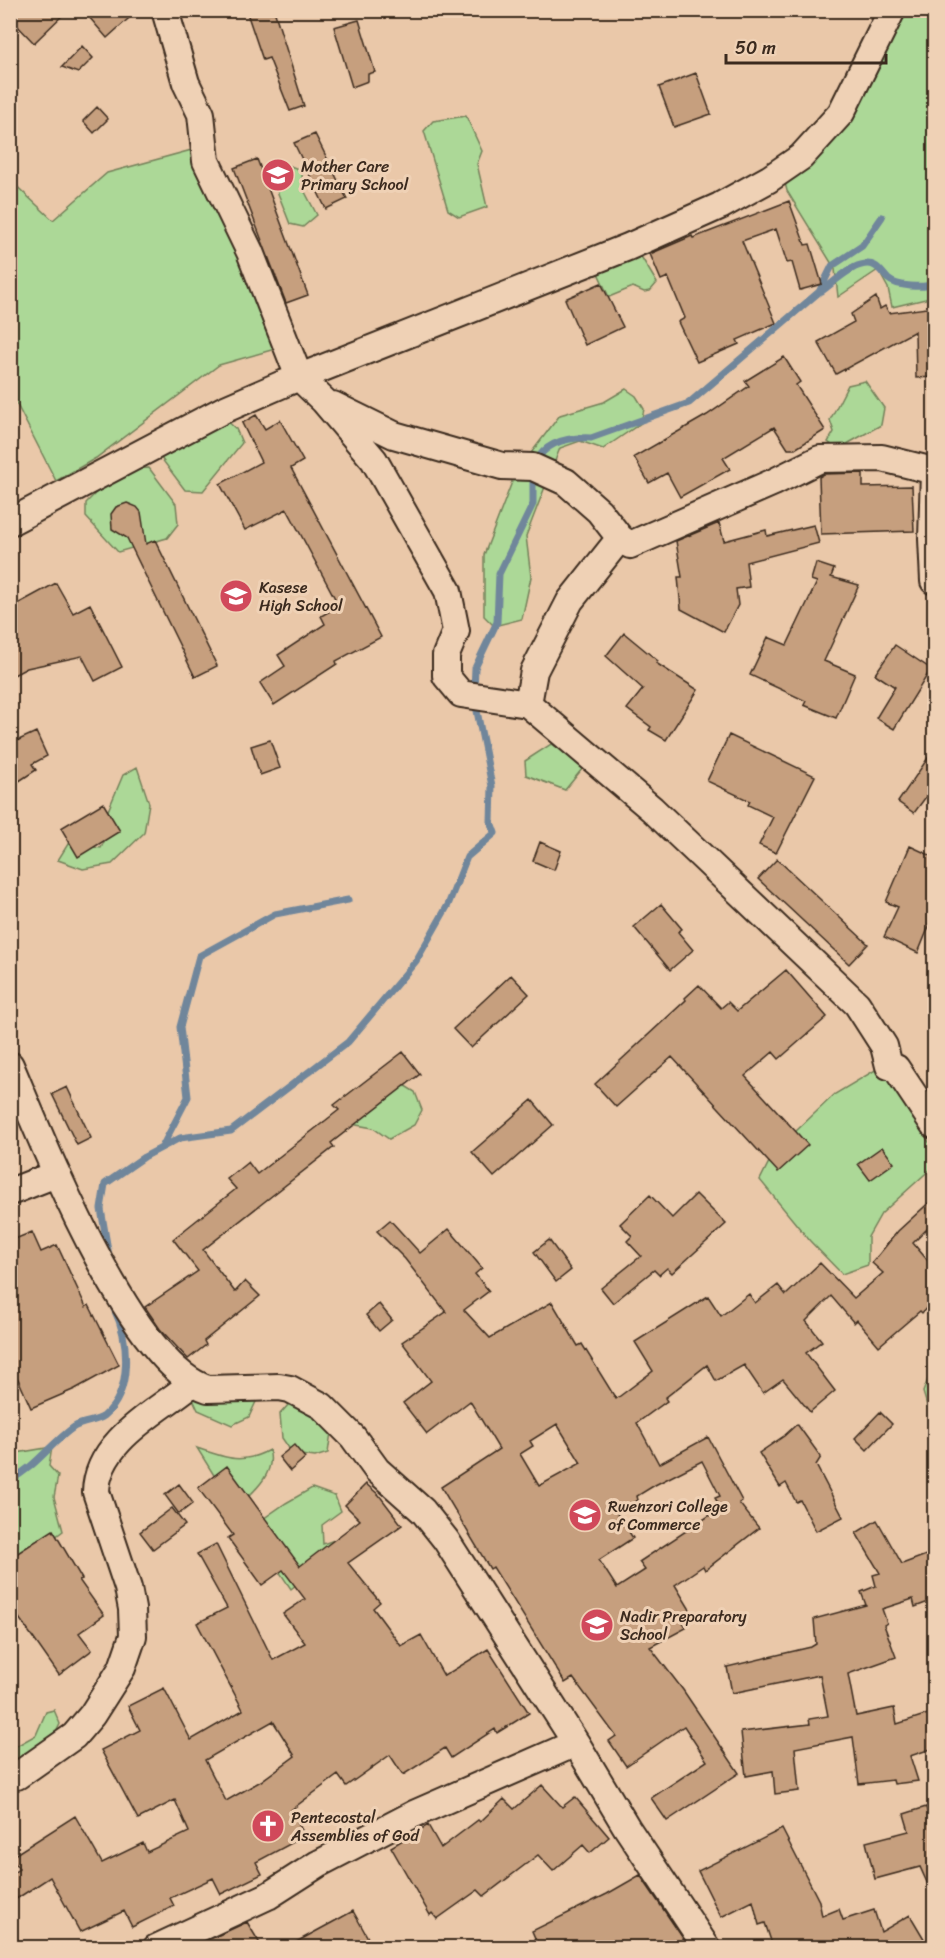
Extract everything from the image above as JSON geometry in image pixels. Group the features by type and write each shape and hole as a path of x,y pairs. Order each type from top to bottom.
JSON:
{"street":[{"path":"165,10 186,83 201,114 206,161 250,252 299,377 324,400 374,460 448,591 456,632 447,655 446,676 461,694 528,704 652,809 857,1004 884,1046 889,1066 896,1068 934,1125"},
{"path":"10,522 223,410 299,377 628,247 720,206 770,179 801,157 841,113 892,10"},
{"path":"324,400 394,435 502,466 533,467 566,482 599,511 620,538 630,545 774,482 820,459 882,458 934,471 932,539 934,581"},
{"path":"528,704 534,671 570,601 620,538"},
{"path":"10,1065 56,1174 106,1273 160,1353 191,1383 208,1389 290,1389 322,1406 353,1437 377,1470 423,1511 446,1539 576,1743 627,1828 707,1947"},
{"path":"10,1192 56,1174"},
{"path":"17,1776 74,1736 107,1694 122,1668 133,1636 132,1609 96,1492 96,1476 108,1454 140,1422 191,1383"},
{"path":"156,1947 267,1896 318,1864 414,1814 576,1743"}],"green space":[{"path":"877,11 934,11 934,297 892,307 888,288 878,270 838,297 835,269 787,191 783,175 816,148"},
{"path":"466,116 482,151 477,164 487,207 459,217 448,210 424,131 433,121"},
{"path":"210,145 275,349 219,365 96,458 56,481 11,393 10,180 53,220 107,173"},
{"path":"285,164 301,170 305,192 317,215 303,227 290,224 272,178"},
{"path":"639,253 657,283 650,291 644,292 633,287 609,297 598,273 605,263"},
{"path":"865,381 884,408 881,425 838,449 828,442 834,432 830,420 848,385"},
{"path":"626,389 636,396 644,409 641,423 603,449 580,441 560,448 526,536 531,577 522,619 494,626 484,616 484,555 515,474 560,415 604,402"},
{"path":"215,410 236,429 242,443 203,491 185,490 158,454"},
{"path":"149,468 176,504 178,524 167,538 118,552 86,517 86,503 119,469"},
{"path":"551,744 587,763 565,790 526,775 525,761"},
{"path":"137,767 149,803 144,833 112,864 83,869 58,860 68,844 101,848 113,823 107,813 123,775"},
{"path":"882,1066 934,1150 934,1166 881,1214 868,1237 868,1265 842,1274 810,1241 760,1180 774,1152 835,1094"},
{"path":"402,1084 415,1092 422,1110 414,1125 389,1139 373,1128 351,1124"},
{"path":"934,1364 934,1414 929,1412 923,1392"},
{"path":"244,1374 259,1395 249,1417 232,1425 198,1410 193,1399"},
{"path":"298,1394 334,1411 328,1453 315,1457 293,1454 282,1438 280,1414"},
{"path":"52,1447 49,1466 58,1476 54,1497 63,1531 19,1564 11,1605 11,1454"},
{"path":"197,1448 216,1455 242,1459 269,1450 269,1467 261,1483 235,1509"},
{"path":"312,1488 335,1496 341,1511 322,1525 323,1544 340,1538 342,1547 291,1589 250,1528"},
{"path":"54,1710 60,1724 49,1747 24,1753 11,1769 11,1749 36,1735 46,1712"}],"building":[{"path":"21,10 68,10 34,43 11,19"},
{"path":"83,10 138,10 107,38"},
{"path":"246,10 274,10 304,106 290,111 269,58 263,60"},
{"path":"359,20 375,72 368,74 368,81 352,87 334,27"},
{"path":"82,46 93,58 78,73 62,67"},
{"path":"696,73 711,114 674,127 659,87"},
{"path":"97,107 108,119 94,133 83,121"},
{"path":"315,134 347,199 326,209 294,143"},
{"path":"257,159 308,295 286,303 234,168"},
{"path":"789,201 805,245 810,244 822,284 800,290 792,262 787,263 776,229 742,241 776,323 737,340 739,344 697,362 678,322 685,318 668,277 661,280 650,254 692,236 693,238"},
{"path":"601,283 623,327 585,345 565,299"},
{"path":"876,297 880,309 885,306 889,313 934,307 934,377 916,378 915,331 836,374 818,342 854,322 851,314"},
{"path":"784,357 800,382 796,385 825,430 795,449 788,449 774,427 723,458 730,469 680,497 667,473 649,483 634,457 707,415 749,386 745,381"},
{"path":"256,415 265,429 280,420 303,461 291,468 381,637 336,661 337,664 274,705 260,683 285,666 278,655 325,624 321,616 339,606 287,509 245,530 220,484 261,462 242,423"},
{"path":"863,473 863,487 912,486 914,531 821,534 819,477 824,474"},
{"path":"127,503 137,507 141,512 146,544 155,540 217,666 195,677 127,538 112,529 111,514 116,507"},
{"path":"719,523 724,541 766,530 767,536 814,525 819,543 746,562 749,587 736,589 738,605 724,632 681,609 678,577 682,577 676,541"},
{"path":"816,563 834,569 831,577 859,585 824,661 855,674 836,718 804,705 806,701 750,675 768,637 787,645 817,582 811,580"},
{"path":"56,583 73,613 90,604 122,667 95,681 82,656 27,668 10,677 10,608"},
{"path":"624,633 658,661 656,663 698,690 666,740 649,730 651,727 627,709 643,689 606,656"},
{"path":"895,645 931,669 894,729 876,718 895,687 875,674"},
{"path":"36,732 47,756 32,764 36,770 10,787 10,744"},
{"path":"729,735 815,776 776,853 759,845 773,817 748,805 750,801 707,781"},
{"path":"270,740 280,768 260,775 251,746"},
{"path":"934,749 934,786 914,813 898,802"},
{"path":"103,803 120,831 78,857 61,828"},
{"path":"540,842 561,851 554,870 533,861"},
{"path":"910,846 934,857 934,914 918,953 884,937 898,907 886,902"},
{"path":"777,859 868,944 849,964 758,879"},
{"path":"661,904 682,929 678,932 693,950 670,970 634,927"},
{"path":"786,970 827,1017 779,1059 773,1052 745,1076 808,1145 778,1172 672,1057 616,1107 595,1084 686,1000 685,998 699,985 721,1008 728,1002 737,1011"},
{"path":"511,975 529,994 471,1048 453,1029"},
{"path":"403,1052 420,1074 331,1143 334,1147 203,1250 235,1292 245,1281 260,1296 204,1341 206,1345 188,1359 160,1329 145,1307 198,1271 173,1239 236,1189 227,1179 248,1162 257,1174 339,1110 334,1105"},
{"path":"67,1087 91,1138 77,1145 52,1094"},
{"path":"532,1100 553,1125 494,1177 472,1152"},
{"path":"882,1147 894,1163 870,1180 858,1164"},
{"path":"696,1194 726,1224 672,1273 667,1268 659,1275 654,1270 613,1303 601,1288 641,1256 627,1241 632,1236 620,1224 650,1195 672,1218"},
{"path":"934,1198 934,1222 913,1243 934,1268 934,1299 922,1313 920,1311 879,1346 857,1320 854,1323 831,1296 806,1321 822,1341 806,1353 835,1391 810,1412 783,1379 763,1393 744,1365 716,1381 707,1365 665,1398 667,1401 637,1423 659,1464 708,1437 742,1501 739,1503 759,1528 705,1570 703,1566 675,1585 692,1613 681,1620 686,1628 650,1647 683,1690 739,1773 667,1821 651,1798 707,1761 684,1726 626,1766 609,1741 616,1736 573,1678 565,1683 493,1567 490,1569 441,1487 499,1449 470,1401 427,1434 403,1403 431,1381 402,1342 446,1312 405,1259 377,1231 390,1220 420,1253 449,1229 482,1268 475,1274 489,1291 464,1310 490,1338 552,1302 578,1346 582,1344 616,1399 653,1371 635,1342 708,1296 721,1316 749,1294 755,1303 778,1285 786,1295 820,1263 854,1298 883,1273 872,1263 898,1231","holes":["557,1424 581,1463 539,1486 520,1454 533,1446 530,1441","702,1461 720,1496 715,1498 721,1508 639,1562 645,1570 617,1588 599,1560 633,1538 616,1512 638,1500 637,1496 655,1485"]},
{"path":"32,1232 41,1252 57,1245 86,1307 89,1305 119,1365 75,1389 31,1408 18,1379 10,1382 10,1241"},
{"path":"549,1240 571,1270 556,1282 534,1252"},
{"path":"379,1304 392,1320 379,1331 366,1315"},
{"path":"880,1412 892,1424 867,1450 855,1438"},
{"path":"797,1424 821,1457 816,1465 843,1517 816,1531 800,1500 796,1502 786,1483 780,1487 759,1453"},
{"path":"294,1445 305,1458 290,1471 279,1457"},
{"path":"227,1466 300,1566 360,1520 345,1505 366,1484 379,1495 402,1525 348,1563 380,1602 373,1608 401,1646 421,1635 444,1676 488,1649 529,1713 497,1733 495,1729 451,1758 445,1748 403,1775 390,1755 346,1786 338,1775 291,1810 305,1836 256,1862 262,1874 221,1894 213,1878 170,1898 174,1906 132,1927 124,1911 80,1932 50,1877 10,1903 10,1875 19,1869 11,1857 75,1816 102,1863 143,1843 147,1852 189,1832 175,1800 138,1819 101,1750 140,1730 128,1706 164,1688 191,1740 243,1710 197,1623 227,1608 197,1554 216,1544 273,1660 305,1643 283,1614 305,1599 283,1570 262,1585 228,1538 233,1535 198,1488","holes":["273,1721 295,1756 261,1781 226,1801 205,1760"]},
{"path":"179,1484 193,1503 179,1514 165,1495"},
{"path":"172,1508 185,1525 153,1549 140,1532"},
{"path":"877,1520 902,1564 934,1552 934,1600 915,1607 913,1599 882,1609 887,1623 884,1625 896,1657 848,1674 856,1716 894,1708 897,1724 934,1712 934,1748 910,1756 918,1781 894,1784 893,1780 859,1784 853,1737 795,1748 799,1791 775,1794 773,1771 746,1776 741,1732 810,1724 809,1719 828,1716 820,1675 732,1693 727,1667 811,1647 816,1644 814,1619 866,1605 861,1592 876,1586 873,1575 880,1573 856,1533"},
{"path":"53,1530 82,1579 79,1580 104,1615 79,1633 92,1650 59,1675 10,1605 10,1558"},
{"path":"542,1785 562,1807 575,1797 609,1837 590,1853 583,1845 553,1871 538,1855 484,1896 478,1890 437,1919 432,1913 430,1915 391,1847 428,1825 441,1848 478,1820 480,1822 504,1799 514,1809"},
{"path":"926,1807 934,1834 934,1898 920,1867 875,1879 866,1842 909,1831 904,1814"},
{"path":"782,1829 819,1901 822,1916 839,1909 843,1920 874,1910 881,1932 910,1915 926,1942 916,1947 854,1947 868,1940 850,1947 773,1947 765,1923 759,1925 753,1901 721,1917 698,1871"},
{"path":"640,1875 689,1947 539,1947 532,1931"},
{"path":"353,1911 373,1947 287,1947 335,1921"},
{"path":"247,1922 262,1947 193,1947"}],"waterway":[{"path":"535,463 545,450 559,442 575,438 591,438 689,403 819,292 832,266 862,246 882,217"},
{"path":"822,291 851,269 866,264 871,264 892,282 898,284 917,286 934,284"},
{"path":"474,690 475,668 497,622 499,574 533,504 533,473"},
{"path":"109,1256 101,1209 105,1184 144,1157 180,1138 231,1131 348,1042 416,961 448,905 467,857 495,833 491,822 492,786 475,701"},
{"path":"162,1147 188,1097 180,1027 199,956 275,914 348,900"},
{"path":"10,1480 36,1462 74,1427 101,1418 113,1406 124,1380 125,1365 123,1335 114,1309"}],"place":[{"name":"Mother Care Primary School","path":"278,175"},
{"name":"Kasese High School","path":"236,596"},
{"name":"Rwenzori College of Commerce","path":"585,1515"},
{"name":"Nadir Preparatory School","path":"597,1625"},
{"name":"Pentecostal Assemblies of God","path":"268,1826"}]}
